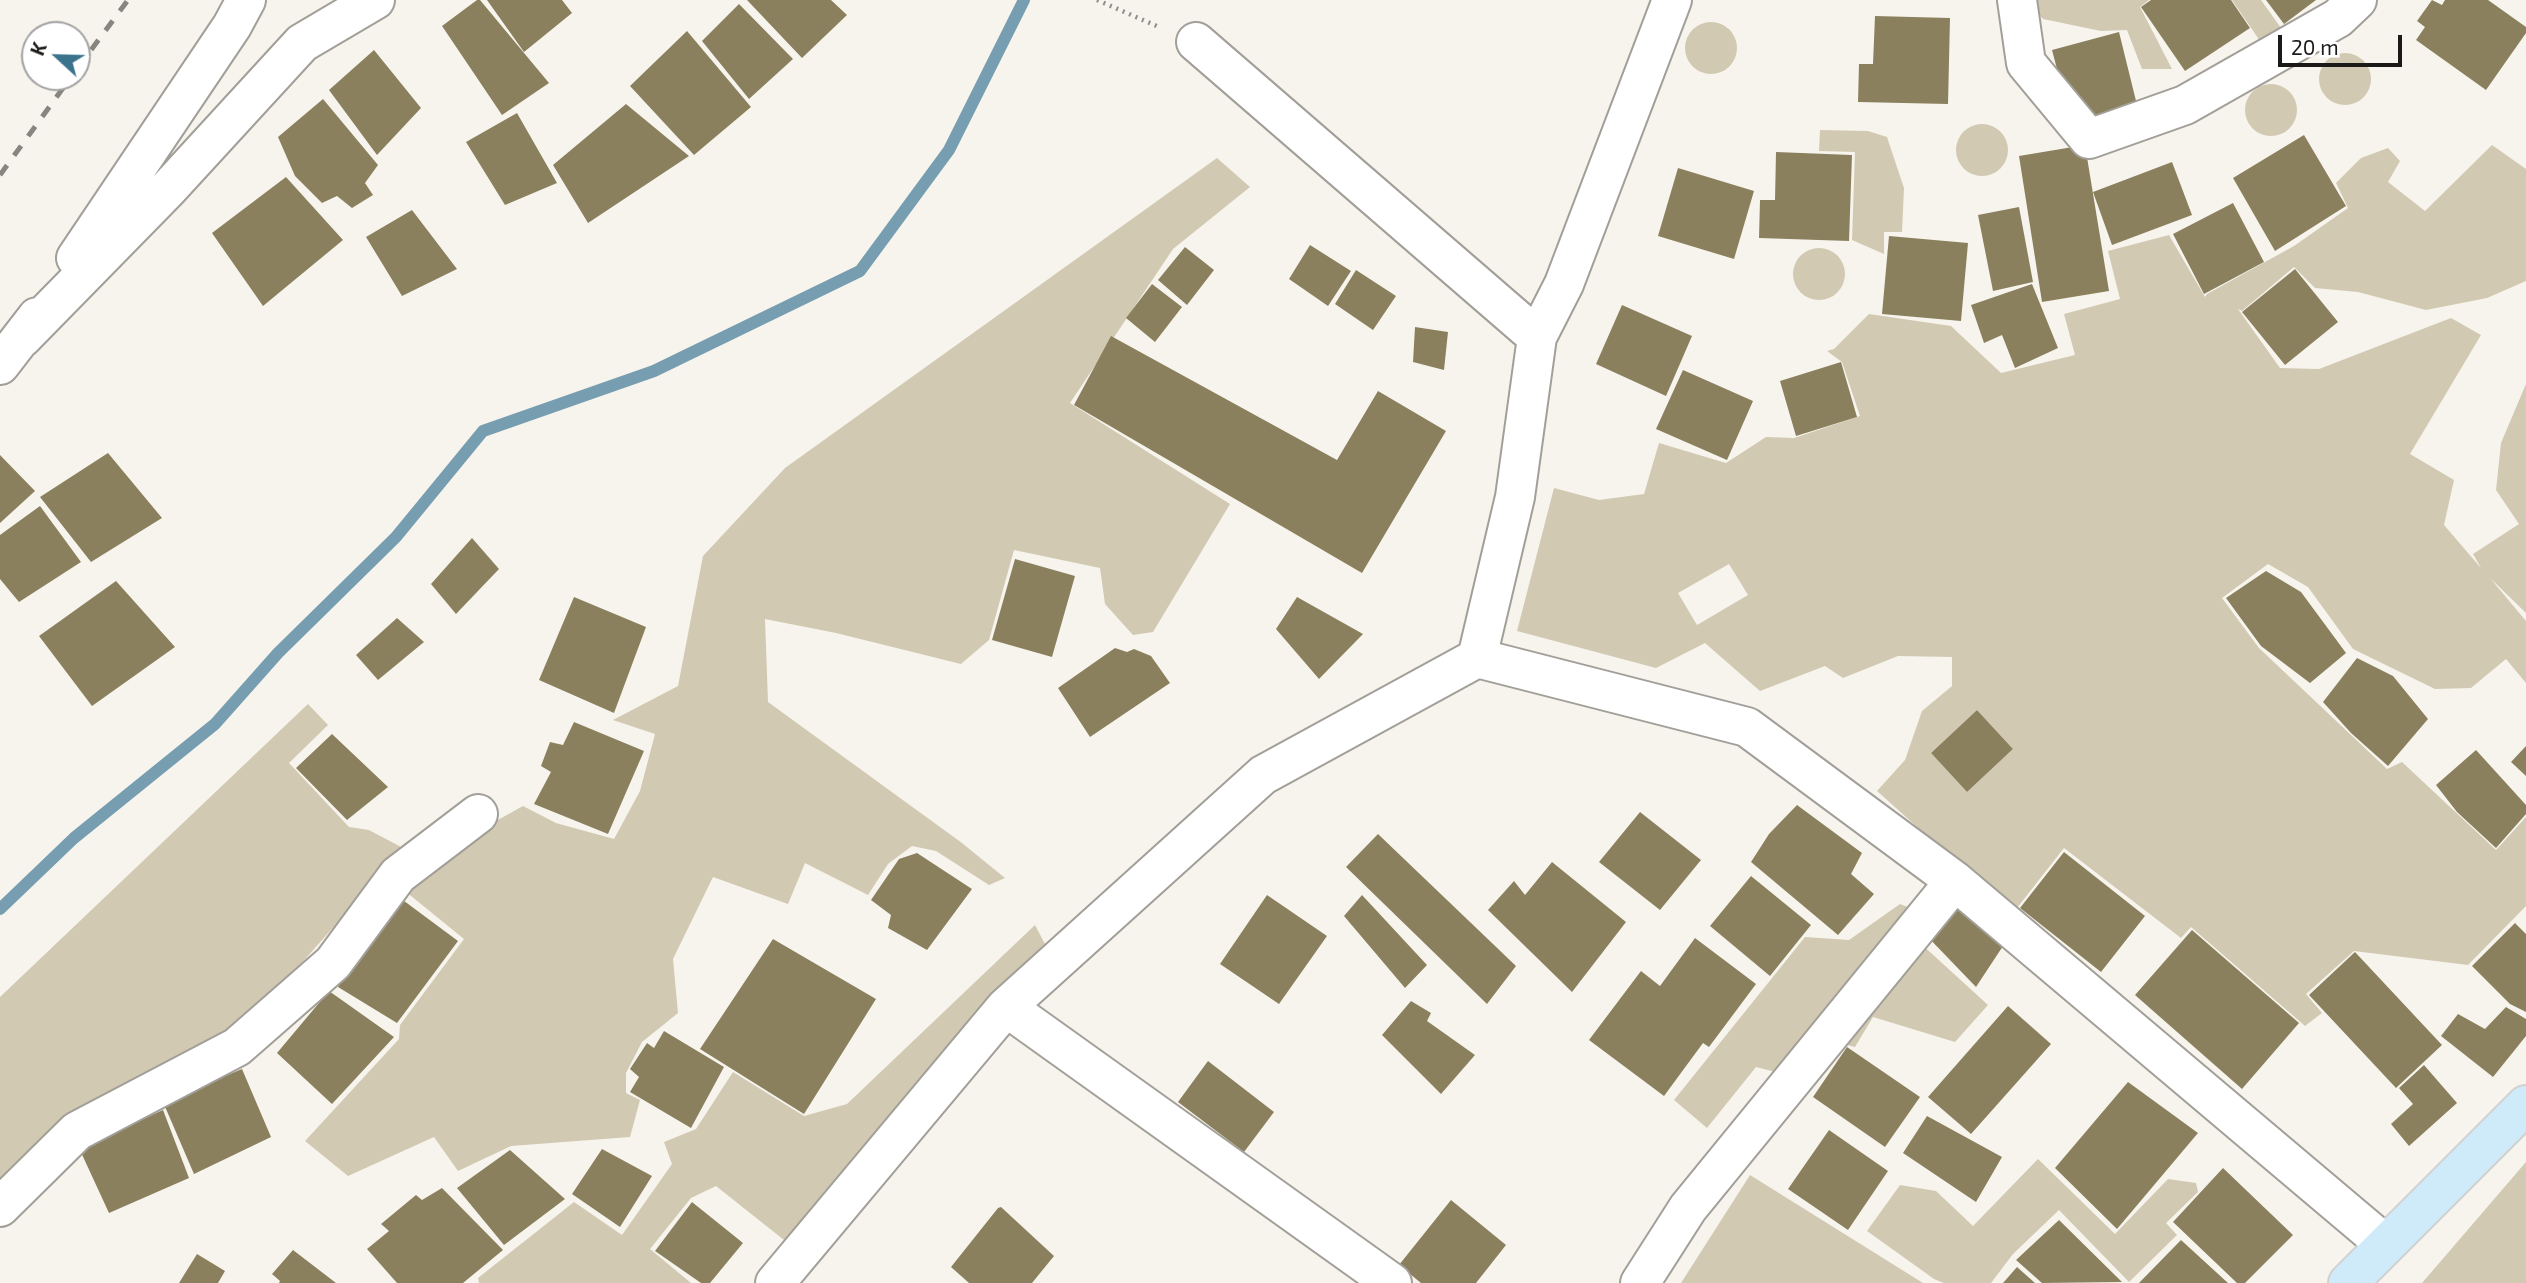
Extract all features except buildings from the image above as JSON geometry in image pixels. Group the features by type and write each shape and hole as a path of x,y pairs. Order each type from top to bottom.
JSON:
{"main road":[{"path":"2348,1283 2526,1105"}],"street":[{"path":"11,352 232,26 246,0"},
{"path":"11,352 168,189 302,43 375,0"},
{"path":"1477,658 1515,497 1537,337 1564,284 1654,41 1672,0"},
{"path":"2017,0 2026,63 2089,139 2185,105 2339,18 2357,0"},
{"path":"1196,42 1537,337"},
{"path":"775,1283 1006,1007 1263,775 1477,658 1747,727 1955,881 2385,1244"},
{"path":"0,1208 77,1131 237,1047 333,963 398,875 478,814"},
{"path":"1640,1283 1688,1208 1955,881"},
{"path":"1006,1007 1392,1283"}],"path":[{"path":"1097,0 1196,42"}],"shaded area":[{"path":"2026,0 2149,0 2140,7 2172,69 2142,69 2127,30 2101,31 2043,19"},
{"path":"2232,0 2261,0 2281,28 2260,41"},
{"path":"1711,22 1721,24 1729,30 1735,38 1735,58 1729,66 1721,72 1711,74 1701,72 1693,66 1687,58 1685,48 1687,38 1693,30 1701,24"},
{"path":"2345,53 2355,55 2363,61 2369,69 2369,89 2363,97 2355,103 2345,105 2335,103 2327,97 2321,89 2319,79 2321,69 2327,61 2335,55"},
{"path":"2271,84 2281,86 2289,92 2295,100 2295,120 2289,128 2281,134 2271,136 2261,134 2253,128 2247,120 2245,110 2247,100 2253,92 2261,86"},
{"path":"1982,124 1992,126 2000,132 2006,140 2006,160 2000,168 1992,174 1982,176 1972,174 1964,168 1958,160 1956,150 1958,140 1964,132 1972,126"},
{"path":"1820,130 1868,131 1887,137 1904,188 1902,232 1884,232 1884,254 1852,240 1855,152 1819,151"},
{"path":"2492,145 2526,169 2526,281 2487,298 2426,310 2358,292 2315,288 2294,267 2242,311 2238,309 2280,368 2319,369 2451,318 2481,335 2410,454 2454,480 2444,525 2481,568 2473,554 2519,524 2496,490 2501,443 2526,384 2526,613 2490,578 2526,621 2526,683 2506,659 2471,688 2435,689 2353,649 2308,587 2268,564 2222,598 2259,648 2387,769 2402,762 2496,850 2526,817 2526,906 2468,965 2354,951 2306,994 2322,1013 2305,1026 2191,927 2181,938 2064,848 2013,913 1877,791 1905,760 1922,711 1952,686 1952,657 1898,656 1843,678 1825,666 1760,691 1705,643 1656,668 1517,631 1554,488 1599,500 1644,494 1659,443 1726,463 1766,437 1794,438 1860,416 1842,362 1827,351 1834,349 1869,314 1951,326 2001,373 2075,355 2064,314 2120,299 2108,251 2169,235 2205,297 2294,246 2348,208 2336,183 2361,158 2388,148 2400,161 2388,182 2425,211","holes":["1729,564 1748,595 1697,625 1678,593","1977,710 2013,749 1967,792 1931,753"]},
{"path":"1217,158 1250,187 1173,249 1070,403 1230,504 1153,632 1133,635 1105,604 1100,568 1014,550 989,640 961,664 836,633 765,619 768,702 962,843 1005,878 989,885 936,851 912,846 888,864 868,895 805,863 788,904 713,877 673,959 678,1013 642,1042 626,1073 626,1093 640,1100 630,1137 511,1146 458,1171 434,1137 348,1176 305,1141 399,1039 400,1025 464,939 400,887 433,856 523,806 556,823 614,839 640,791 655,734 613,720 678,686 703,556 785,468"},
{"path":"1819,248 1829,250 1837,256 1843,264 1843,284 1837,292 1829,298 1819,300 1809,298 1801,292 1795,284 1793,274 1795,264 1801,256 1809,250"},
{"path":"308,704 328,725 289,763 349,827 369,830 403,848 234,1040 0,1197 0,997"},
{"path":"1900,904 1923,913 1787,1075 1756,1067 1707,1128 1674,1100 1805,937 1849,940"},
{"path":"1035,925 1046,946 784,1240 716,1186 691,1198 650,1249 691,1283 479,1283 478,1278 574,1202 622,1235 672,1164 664,1142 696,1129 733,1072 804,1116 847,1104"},
{"path":"1919,942 1988,1005 1955,1042 1873,1017 1855,1047 1847,1045 1837,1053"},
{"path":"2038,1159 2115,1234 2168,1179 2196,1183 2198,1192 2166,1223 2177,1235 2129,1282 2059,1210 2013,1254 1991,1283 1944,1283 1934,1279 1867,1231 1900,1185 1936,1191 1973,1226"},
{"path":"2526,1162 2526,1283 2422,1283"},
{"path":"1750,1175 1923,1283 1681,1283"}],"waterway":[{"path":"0,909 74,838 215,724 278,653 396,537 483,431 654,371 860,271 949,150 1024,0"}],"railway":[{"path":"91,50 128,0"},
{"path":"0,175 61,91"}]}
